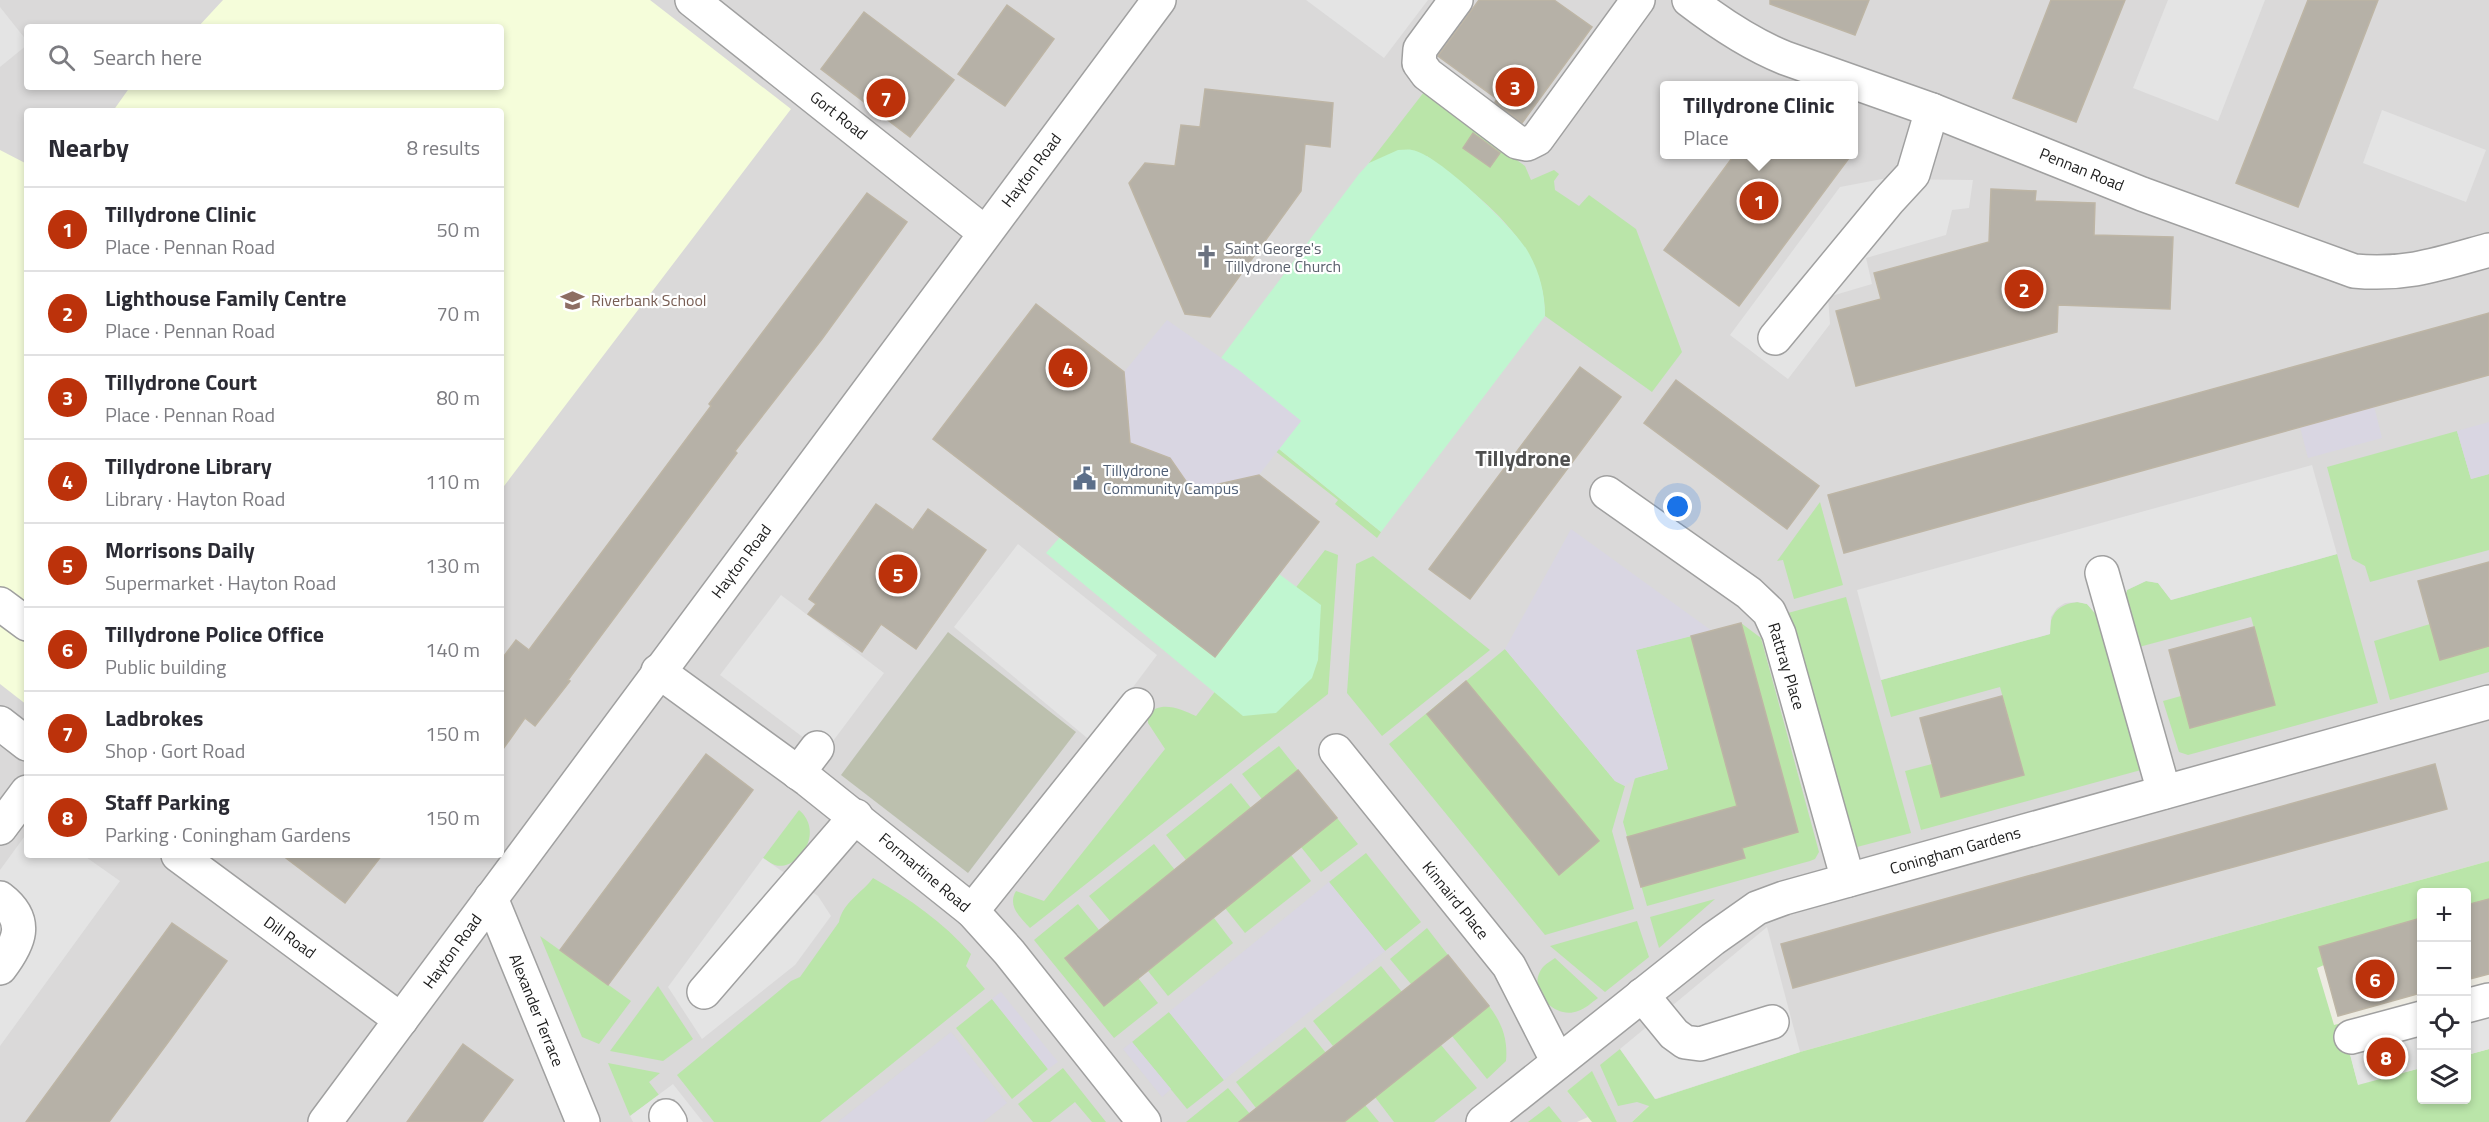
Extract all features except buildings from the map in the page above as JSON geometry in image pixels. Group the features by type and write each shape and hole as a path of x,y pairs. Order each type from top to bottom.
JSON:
{"street":[{"name":"Gort Road","path":"692,0 984,232"},
{"name":"Hayton Road","path":"325,1122 1158,0"},
{"path":"1456,0 1420,49 1419,63 1427,74 1517,142 1527,144 1537,139 1638,0"},
{"name":"Pennan Road","path":"1689,0 1761,48 1847,81"},
{"name":"Pennan Road","path":"1858,85 1932,110 2142,194 2354,271 2383,274 2411,271 2489,250"},
{"path":"1774,338 1913,174 1932,110"},
{"name":"Rattray Place","path":"1607,493 1756,599 1769,612 1779,634 1848,880"},
{"path":"2102,573 2164,792"},
{"path":"0,604 24,622"},
{"name":"Formartine Road","path":"658,671 807,760 855,816 972,911 1023,969 1144,1122"},
{"name":"Coningham Gardens","path":"1483,1122 1642,994 1757,908 1784,898 2489,702"},
{"path":"972,911 1137,705"},
{"path":"0,723 24,742"},
{"name":"Kinnaird Place","path":"1336,751 1509,966 1558,1062"},
{"path":"0,828 24,796"},
{"path":"704,992 855,816"},
{"name":"Dill Road","path":"182,858 402,1020"},
{"path":"0,898 13,909 20,931 17,942 0,968"},
{"name":"Alexander Terrace","path":"491,898 584,1122"},
{"path":"1642,994 1674,1034 1685,1042 1700,1044 1772,1023"},
{"path":"2471,1005 2489,1000"},
{"path":"2351,1037 2417,1019"}],"shaded area":[{"path":"0,0 2489,0 2489,861 1800,1052 1656,1099 1632,1122 1617,1122 1592,1072 1567,1091 1588,1117 1577,1122 0,1122"},
{"name":"Riverbank School","path":"223,0 650,0 791,109 504,486 504,108 115,108 128,90 504,90 504,24 201,24"},
{"path":"1306,0 1428,0 1384,58"},
{"path":"2168,0 2265,0 2218,121 2133,88"},
{"path":"0,7 24,37 24,47 0,67"},
{"path":"2382,110 2486,150 2466,202 2363,163"},
{"path":"0,150 24,162 24,703 0,684"},
{"path":"1398,150 1412,150 1424,154 1439,164 1474,192 1519,239 1535,265 1542,290 1545,316 1381,532 1279,449 1301,421 1221,358 1359,174 1369,163"},
{"path":"1882,179 1973,180 1969,208 1952,210 1946,235 1866,258 1872,284 1828,297 1830,324 1788,379 1730,335 1840,187"},
{"path":"1167,320 1240,371 1301,421 1259,475 1192,490 1170,458 1130,443 1124,372"},
{"path":"2374,406 2382,438 2308,458 2300,427"},
{"path":"2489,422 2489,474 2471,479 2457,431"},
{"path":"2312,465 2337,554 2171,600 2158,583 2146,581 2127,590 2123,602 2101,620 2087,604 2065,603 2057,608 2051,617 2050,634 1881,680 1857,590"},
{"path":"1571,529 1712,631 1636,650 1668,769 1636,778 1625,786 1615,781 1505,649"},
{"path":"1060,537 1279,574 1321,605 1318,660 1312,678 1276,713 1243,716 1046,553"},
{"path":"1018,544 1157,655 1092,742 954,627"},
{"path":"781,595 884,673 824,753 720,675"},
{"path":"948,632 1076,732 968,873 841,775"},
{"path":"24,837 24,858 87,858 120,881 0,1046 0,870"},
{"path":"763,858 818,896 831,916 795,965 702,1039 668,987"},
{"path":"1329,882 1385,951 1224,1080 1169,1012"},
{"path":"1767,927 1800,1052 1655,1099 1620,1049"},
{"path":"1001,992 1058,1062 1048,1069 992,999"},
{"path":"2489,1009 2489,1049 2471,1054 2471,1050 2471,1014"},
{"path":"2417,1028 2417,1069 2358,1085 2348,1047"},
{"path":"951,1032 1007,1103 983,1122 838,1122"},
{"path":"1132,1042 1171,1089 1162,1097 1123,1049"},
{"path":"673,1084 703,1122 633,1122 630,1116"}],"green space":[{"path":"1424,92 1525,166 1531,180 1554,170 1559,174 1554,181 1555,190 1579,206 1589,195 1636,229 1682,352 1652,392 1545,316 1542,290 1534,266 1522,244 1488,205 1468,188 1427,156 1369,163"},
{"path":"1240,371 1279,449 1381,532 1377,538 1335,504 1338,500 1266,444"},
{"path":"2457,431 2471,479 2489,474 2489,550 2370,582 2365,566 2352,559 2327,467"},
{"path":"1820,502 1843,585 1794,599 1783,560 1777,561"},
{"path":"1325,550 1338,555 1328,694 1030,928 1014,906 1016,891 1044,901 1165,749 1148,723 1148,714 1159,707 1171,707 1196,716"},
{"path":"2337,554 2378,703 2188,755 2179,752 2163,701 2181,696 2191,728 2275,705 2251,617 2139,647 2123,602 2127,590 2146,581 2158,583 2171,600"},
{"path":"1373,556 1490,650 1382,736 1347,693 1356,564"},
{"path":"1846,597 1911,833 1853,848 1788,613"},
{"path":"2078,602 2087,604 2101,620 2141,770 1921,830 1905,771 1932,764 1941,797 2024,775 2000,687 1891,717 1881,680 2050,634 2051,621 2056,611 2065,605"},
{"path":"1741,623 1761,638 1819,852 1815,859 1810,861 1647,906 1623,822 1635,778 1668,769 1636,650"},
{"path":"2430,624 2440,659 2489,646 2489,672 2390,700 2374,641"},
{"path":"1505,649 1615,781 1625,786 1612,831 1634,909 1545,935 1389,744"},
{"path":"1279,746 1298,770 1262,799 1242,774"},
{"path":"1231,783 1251,808 1186,860 1166,835"},
{"path":"799,810 807,819 810,829 809,839 799,857 783,866 763,858"},
{"path":"1337,818 1358,844 1321,872 1301,847"},
{"path":"1154,844 1175,870 1110,921 1089,896"},
{"path":"1366,853 1421,922 1385,951 1329,882"},
{"path":"1291,855 1311,881 1245,933 1225,908"},
{"path":"2489,861 2489,899 2471,904 2471,888 2417,888 2417,919 2319,947 2324,965 2317,968 2334,1025 2342,1023 2358,1084 2417,1069 2417,1104 2471,1104 2471,1054 2489,1049 2489,1122 1632,1122 1649,1106 1637,1102 1618,1106 1600,1065 1620,1049 1656,1099 1800,1052"},
{"path":"873,878 925,912 960,942 971,954 966,966 985,989 820,1122 714,1122 677,1075 791,981 800,977 839,922 844,909"},
{"path":"1715,899 1659,948 1650,917"},
{"path":"1078,904 1099,930 1065,958 1104,1006 1138,978 1158,1003 1114,1038 1034,940"},
{"path":"1214,918 1233,943 1168,996 1148,971"},
{"path":"1637,921 1649,957 1605,992 1550,946"},
{"path":"1427,928 1448,955 1411,984 1390,959"},
{"path":"540,936 631,1001 599,1044 582,1037"},
{"path":"1555,958 1598,998 1583,1009 1569,1013 1551,1007 1544,1000 1538,983 1539,974 1544,966"},
{"path":"1381,966 1402,992 1333,1046 1313,1021"},
{"path":"658,986 693,1039 663,1061 610,1051"},
{"path":"992,999 1048,1069 1012,1099 956,1028"},
{"path":"1489,1006 1503,1032 1506,1061 1487,1079 1452,1036"},
{"path":"1169,1012 1224,1080 1187,1109 1132,1042"},
{"path":"1305,1027 1326,1053 1256,1108 1236,1082"},
{"path":"1441,1045 1477,1088 1434,1122 1394,1122 1375,1097"},
{"path":"608,1063 660,1073 649,1082 659,1095 630,1116"},
{"path":"1063,1068 1106,1122 1092,1122 1075,1102 1050,1122 1033,1122 1018,1104"},
{"path":"1592,1071 1617,1122 1592,1122 1567,1091"},
{"path":"1228,1088 1250,1114 1239,1122 1186,1122"},
{"path":"1365,1105 1379,1122 1344,1122"},
{"path":"1549,1106 1562,1122 1528,1122"}],"place":[{"name":"Tillydrone Court","path":"1515,87"},
{"name":"Ladbrokes","path":"886,98"},
{"name":"Tillydrone Clinic","path":"1759,201"},
{"name":"Saint George's Tillydrone Church","path":"1207,257"},
{"name":"Lighthouse Family Centre","path":"2024,289"},
{"name":"Riverbank School","path":"573,300"},
{"name":"Tillydrone Library","path":"1068,368"},
{"name":"Tillydrone Community Campus","path":"1085,479"},
{"name":"Morrisons Daily","path":"898,574"},
{"name":"Tillydrone Police Office","path":"2375,979"},
{"name":"Staff Parking","path":"2386,1057"}],"district":[{"name":"Tillydrone","path":"1523,458"}]}
